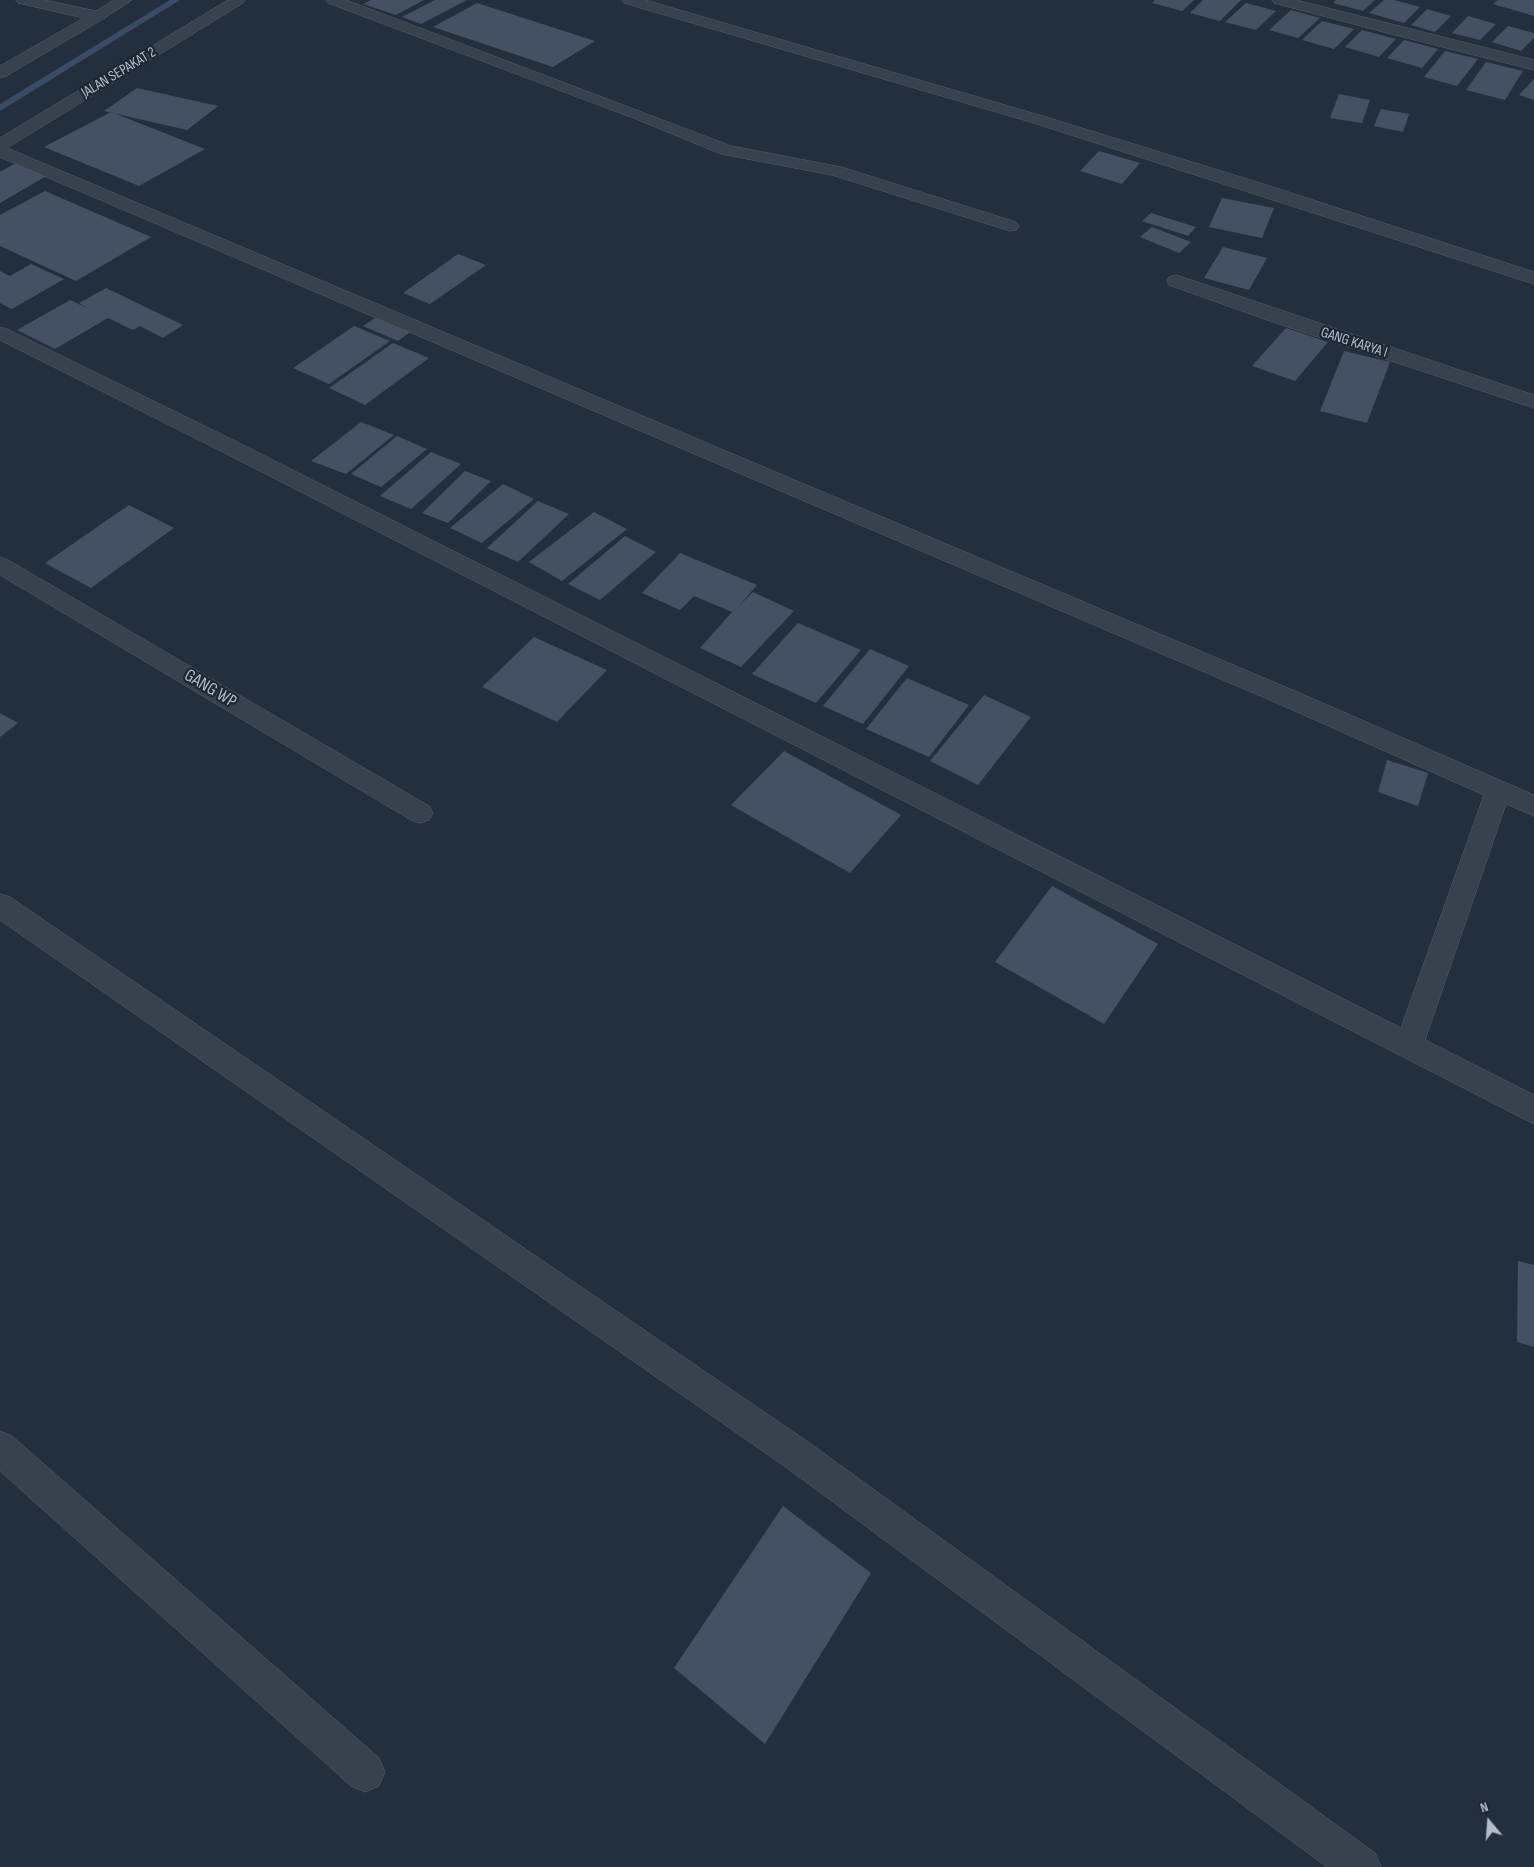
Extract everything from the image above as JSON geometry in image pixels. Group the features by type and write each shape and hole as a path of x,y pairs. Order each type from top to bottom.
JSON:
{"street":[{"path":"23,0 98,16"},
{"path":"0,73 125,0"},
{"name":"JALAN SEPAKAT 2","path":"0,145 238,0"},
{"path":"333,0 642,116 727,150 835,172 1010,226"},
{"path":"629,0 1049,123 1267,191 1534,278"},
{"path":"1279,0 1534,65"},
{"path":"0,151 1286,697 1534,806"},
{"name":"GANG KARYA I","path":"1176,281 1276,317 1534,402"},
{"path":"0,333 228,446 1534,1110"},
{"name":"GANG WP","path":"0,565 420,813"},
{"path":"1408,1046 1498,790"},
{"path":"0,905 799,1456 1361,1867"},
{"path":"0,1448 365,1772"}],"building":[{"path":"371,0 424,0 396,15 363,4"},
{"path":"435,0 467,0 421,24 402,17"},
{"path":"1155,0 1194,0 1182,11 1152,3"},
{"path":"1203,0 1241,0 1220,21 1190,13"},
{"path":"1336,0 1375,0 1363,11 1333,3"},
{"path":"1384,0 1394,0 1420,7 1404,23 1369,13"},
{"path":"1498,0 1534,0 1534,16 1493,4"},
{"path":"477,3 595,41 553,67 433,27"},
{"path":"1246,3 1276,11 1256,30 1225,22"},
{"path":"1427,9 1451,16 1435,32 1411,25"},
{"path":"1291,10 1320,18 1298,38 1269,30"},
{"path":"1468,16 1496,24 1480,40 1452,33"},
{"path":"1322,21 1354,29 1334,49 1302,40"},
{"path":"1508,26 1534,33 1534,38 1521,51 1492,42"},
{"path":"1362,30 1396,39 1379,57 1345,47"},
{"path":"1404,40 1438,49 1422,68 1387,58"},
{"path":"1445,51 1478,59 1457,86 1424,77"},
{"path":"1486,62 1523,71 1505,100 1466,90"},
{"path":"1534,79 1534,100 1519,95"},
{"path":"137,88 218,106 187,130 104,111"},
{"path":"1339,94 1370,100 1362,123 1330,118"},
{"path":"1381,109 1409,114 1403,132 1374,126"},
{"path":"111,112 205,149 139,186 44,147"},
{"path":"1099,151 1140,163 1122,184 1080,171"},
{"path":"16,163 48,175 0,203 0,172"},
{"path":"45,191 151,237 76,281 0,246 0,215"},
{"path":"1222,198 1274,208 1262,238 1209,227"},
{"path":"1151,213 1196,227 1188,236 1142,221"},
{"path":"1152,227 1191,242 1179,253 1140,237"},
{"path":"1223,247 1267,258 1249,290 1204,278"},
{"path":"458,254 486,265 430,304 403,293"},
{"path":"31,264 64,279 12,309 0,303 0,271 10,276"},
{"path":"106,288 183,325 163,338 140,326 133,330 108,318 55,349 17,330 70,300 89,309 79,303"},
{"path":"380,315 414,329 398,341 363,326"},
{"path":"354,326 390,341 329,384 293,368"},
{"path":"1286,328 1328,342 1295,381 1252,366"},
{"path":"393,343 429,358 365,405 329,388"},
{"path":"1344,351 1390,362 1367,423 1320,411"},
{"path":"361,422 394,435 346,474 311,461"},
{"path":"397,436 427,449 381,487 351,474"},
{"path":"431,452 461,464 411,509 380,496"},
{"path":"465,471 491,481 448,523 422,513"},
{"path":"503,484 534,499 482,543 450,528"},
{"path":"538,501 569,514 518,562 487,548"},
{"path":"129,505 174,528 91,588 45,563"},
{"path":"594,512 627,529 562,581 529,562"},
{"path":"625,536 656,552 600,600 568,584"},
{"path":"680,553 757,585 738,607 753,592 794,611 741,667 700,648 732,612 694,596 680,610 642,593"},
{"path":"798,623 861,650 816,703 752,674"},
{"path":"534,637 607,670 557,722 482,687"},
{"path":"870,649 909,666 863,724 823,706"},
{"path":"907,678 969,705 929,757 866,729"},
{"path":"984,695 1031,717 978,785 930,761"},
{"path":"0,713 18,723 0,737"},
{"path":"784,751 901,815 850,873 731,805"},
{"path":"1387,760 1428,773 1418,806 1378,792"},
{"path":"1052,886 1158,944 1104,1024 995,962"},
{"path":"1518,1261 1534,1265 1534,1347 1517,1342"},
{"path":"783,1506 871,1573 765,1744 674,1668"}],"waterway":[{"path":"0,108 176,0"}]}
